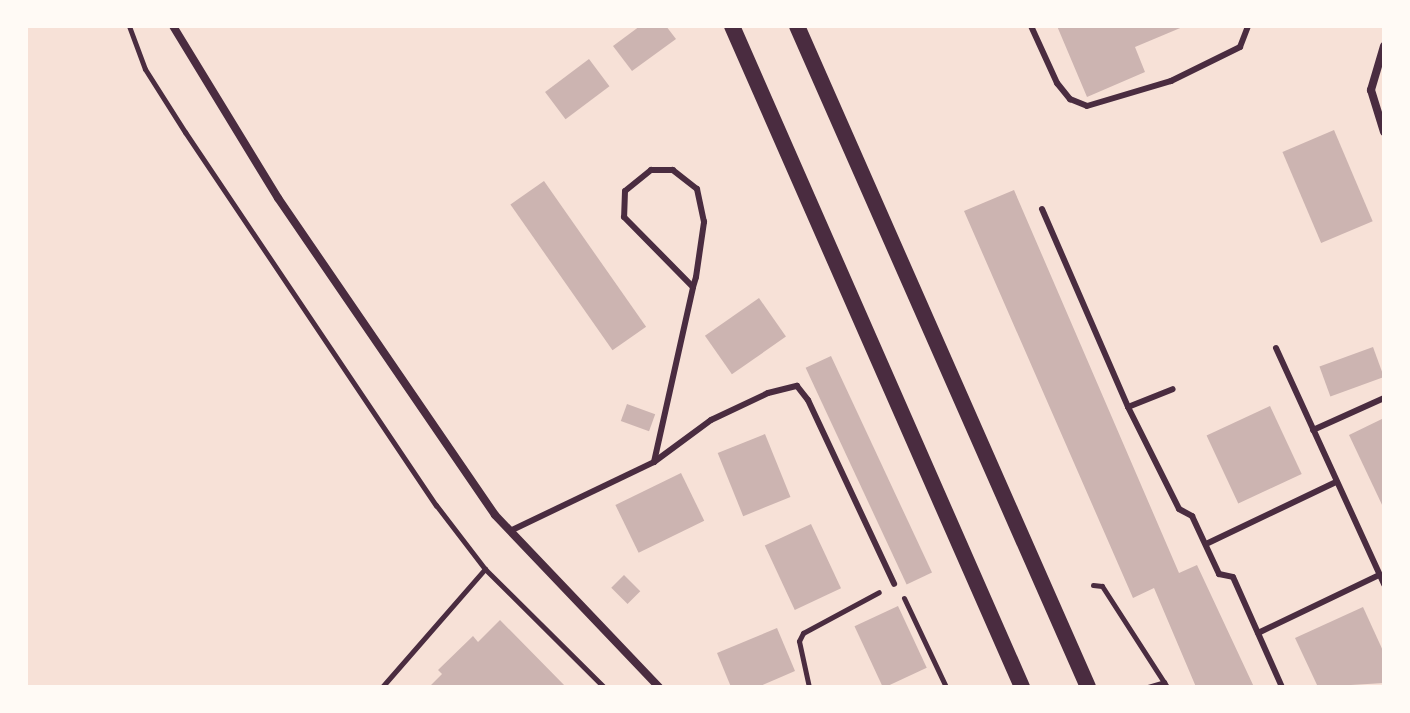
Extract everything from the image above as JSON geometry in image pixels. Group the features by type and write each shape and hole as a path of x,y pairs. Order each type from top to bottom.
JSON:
{"main road":[{"path":"732,26 1022,687"},
{"path":"797,26 1088,687"}],"street":[{"path":"173,26 286,211 510,531 659,687"},
{"path":"1384,46 1371,90 1384,132"}],"lane":[{"path":"1031,26 1057,83 1070,99 1087,106 1171,81 1240,47 1248,26"},
{"path":"654,462 693,287 704,222 697,189 673,170 651,170 625,191 624,217 693,287"},
{"path":"1042,209 1128,407 1179,509 1192,516 1219,574 1233,577 1282,687"},
{"path":"1276,348 1384,584"},
{"path":"510,531 654,462 711,420 768,393 797,386 808,400 894,584"},
{"path":"1128,407 1173,389"},
{"path":"1313,430 1384,398"},
{"path":"1206,544 1336,482"},
{"path":"1258,633 1379,575"}],"path":[{"path":"129,26 145,69 185,132 436,505 485,569 604,687"},
{"path":"382,687 485,569"},
{"path":"809,687 799,641 803,633 894,584 946,687"},
{"path":"1093,585 1102,586 1166,684 1148,687"}],"building":[{"path":"640,26 666,26 676,39 632,71 613,46"},
{"path":"1057,26 1185,26 1135,47 1145,72 1087,97"},
{"path":"589,59 609,86 566,119 545,92"},
{"path":"1334,130 1373,221 1321,243 1282,152"},
{"path":"544,181 646,327 613,350 510,205"},
{"path":"1014,190 1179,573 1197,565 1254,687 1196,687 1154,588 1133,598 964,211"},
{"path":"759,298 786,337 732,374 705,336"},
{"path":"1373,347 1384,377 1330,397 1319,366"},
{"path":"831,356 932,573 907,584 806,368"},
{"path":"627,404 655,414 649,431 621,421"},
{"path":"1270,406 1302,474 1238,504 1207,436"},
{"path":"1384,418 1384,509 1349,435"},
{"path":"765,434 790,497 743,516 718,453"},
{"path":"681,473 704,521 639,553 615,505"},
{"path":"811,524 841,588 795,610 765,546"},
{"path":"624,575 640,591 628,604 611,588"},
{"path":"898,606 927,668 883,687 854,626"},
{"path":"1363,607 1384,653 1384,683 1318,687 1295,638"},
{"path":"500,620 566,687 429,687 442,674 438,670 473,636 478,642"},
{"path":"777,628 795,671 758,687 731,687 717,653"}]}
